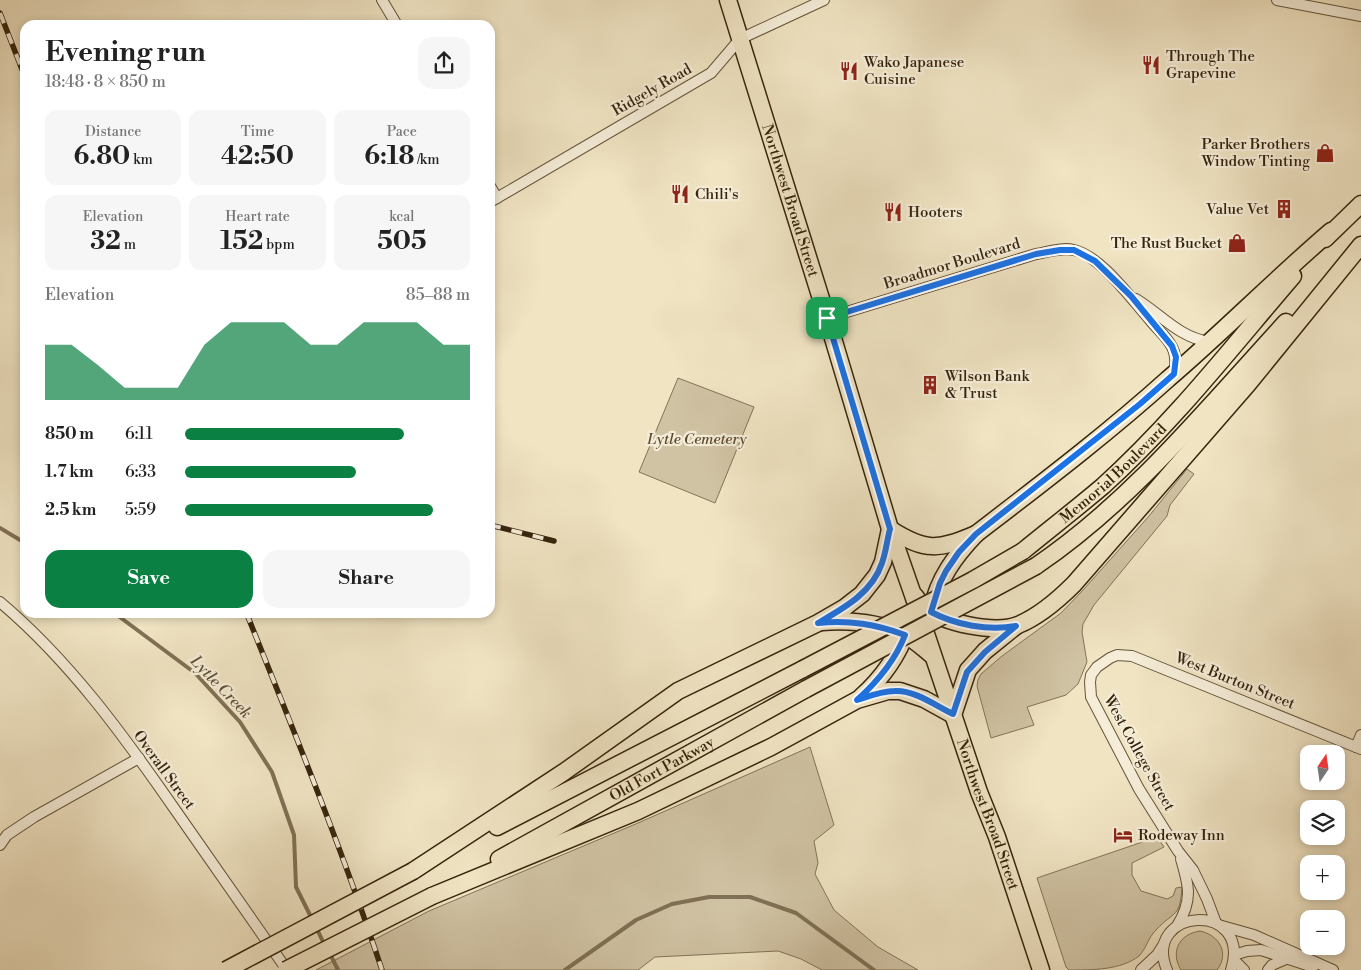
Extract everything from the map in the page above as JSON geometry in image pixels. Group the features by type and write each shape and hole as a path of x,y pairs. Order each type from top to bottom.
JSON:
{"main road":[{"name":"Northwest Broad Street","path":"728,0 827,318 890,529 978,792 997,838 1041,970"},
{"name":"Memorial Boulevard","path":"803,669 964,585 1023,551 1097,491 1176,412 1331,231 1361,204"},
{"path":"933,656 929,629 931,612 940,583 959,552 976,534 1140,404 1331,231"},
{"name":"Memorial Boulevard","path":"1036,566 1078,536 1155,465 1361,241"},
{"path":"432,896 638,811 771,746 857,700 888,691 900,691 924,699 953,714 967,672 985,652 1016,626 1043,611 1074,584 1248,384 1361,245"},
{"path":"413,871 564,772 678,692 818,623 844,608 862,594 877,576 883,562 890,529 907,540 923,546 949,545 976,534"},
{"name":"Old Fort Parkway","path":"287,970 432,896 806,689 1036,566"},
{"path":"913,594 931,612 957,622 983,627 1016,626"},
{"path":"857,700 875,684 885,671 905,635 912,609 913,594"},
{"path":"818,623 855,622 886,629 905,635 933,656"},
{"name":"Old Fort Parkway","path":"226,970 803,669"}],"street":[{"path":"382,0 394,20"},
{"name":"Ridgely Road","path":"495,199 711,73 740,39 824,0"},
{"path":"1277,0 1361,16"},
{"name":"Broadmor Boulevard","path":"827,318 1036,254 1060,250 1074,250 1095,261 1131,296"},
{"path":"1131,296 1181,333 1194,339 1209,342"},
{"path":"1131,296 1172,346 1176,357 1174,374"},
{"name":"Overall Street","path":"0,602 30,627 80,682 139,758 287,970"},
{"name":"West Burton Street","path":"1098,667 1117,655 1125,654 1144,659 1359,748"},
{"name":"West College Street","path":"1098,667 1090,682 1091,697 1094,705 1139,789 1178,851 1193,870 1218,924 1228,934 1233,944 1233,962"},
{"path":"1359,748 1361,735"},
{"path":"0,845 7,835 34,817 139,758"},
{"name":"West College Street","path":"1141,970 1157,955 1185,911 1189,890 1178,851"},
{"path":"1176,926 1192,920 1208,920 1254,935 1333,970"},
{"path":"1165,941 1163,960 1167,970"},
{"path":"1244,970 1233,962 1247,951 1261,950 1323,970"},
{"path":"1268,970 1272,965 1286,959"}],"green space":[{"name":"Lytle Cemetery","path":"678,378 754,407 715,503 639,472"},
{"path":"1187,469 1194,474 1170,505 1167,516 1094,605 1083,624 1082,632 1087,662 1078,684 1066,695 1027,707 1034,725 991,738 977,686 981,674 1002,656 1061,613 1149,516"},
{"path":"810,747 834,825 814,841 818,863 815,874 834,910 878,947 918,970 822,970 801,959 778,951 655,957 638,970 316,970 429,911 638,823"},
{"path":"1157,837 1164,847 1132,863 1132,875 1141,891 1167,899 1173,896 1176,888 1182,887 1178,909 1156,930 1139,956 1132,961 1115,967 1069,970 1066,967 1037,878"},
{"path":"1200,931 1207,933 1217,941 1222,951 1221,964 1217,970 1181,970 1176,957 1178,945 1187,936"}],"waterway":[{"name":"Lytle Creek","path":"0,528 20,540"},
{"name":"Lytle Creek","path":"121,618 195,673 240,722 272,772 294,835 296,887 312,919"},
{"name":"Lytle Creek","path":"565,970 636,920 672,904 709,897 750,897 796,913 874,970"},
{"name":"Lytle Creek","path":"316,927 325,946"},
{"name":"Lytle Creek","path":"329,952 338,970"}],"railway":[{"path":"0,13 20,64"},
{"path":"495,526 554,541"},
{"path":"248,618 334,835 382,970"}],"place":[{"name":"Through The Grapevine","path":"1151,65"},
{"name":"Wako Japanese Cuisine","path":"849,71"},
{"name":"Parker Brothers Window Tinting","path":"1325,153"},
{"name":"Chili's","path":"680,194"},
{"name":"Value Vet","path":"1284,209"},
{"name":"Hooters","path":"893,212"},
{"name":"The Rust Bucket","path":"1237,243"},
{"name":"Wilson Bank & Trust","path":"930,385"},
{"name":"Rodeway Inn","path":"1123,835"}],"route":[{"path":"1074,250 1095,261 1131,296 1172,346 1176,357 1174,374 1140,404 976,534 959,552 946,571 940,583 931,612 957,622 983,627 1002,628 1016,626 985,652 967,672 953,714 924,699 900,691 878,693 857,700 875,684 885,671 905,635 855,622 836,621 818,623 844,608 862,594 877,576 883,562 890,529 827,318 1036,254 1074,250"}]}
